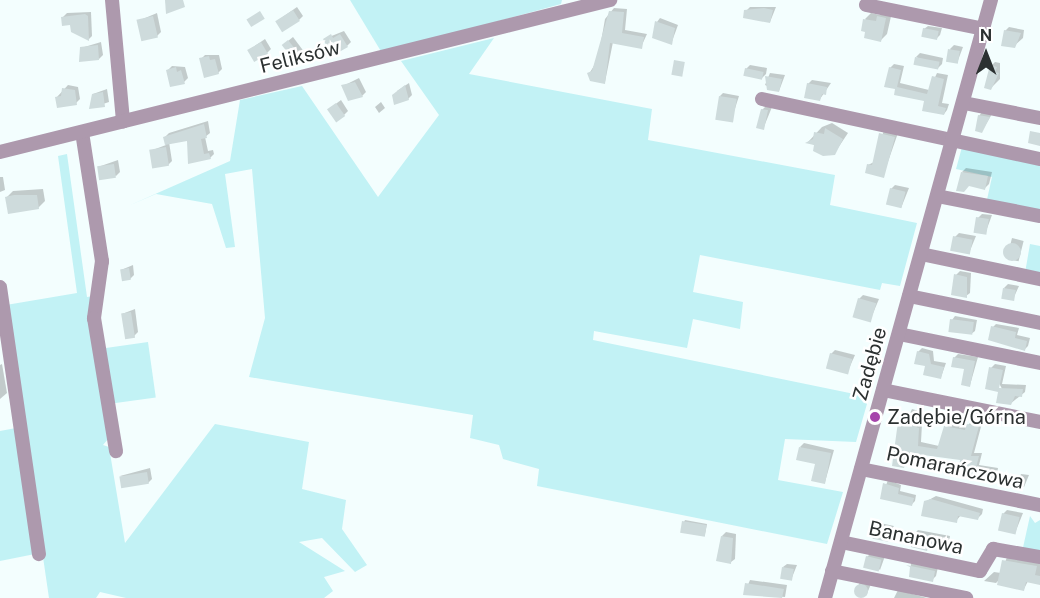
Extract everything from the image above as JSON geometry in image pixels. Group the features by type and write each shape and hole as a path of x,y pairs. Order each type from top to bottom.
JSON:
{"street":[{"path":"112,0 123,122"},
{"name":"Feliksów","path":"0,152 610,0"},
{"name":"Zadębie","path":"825,598 991,0"},
{"path":"866,5 984,29"},
{"path":"762,99 1040,159"},
{"path":"964,103 1040,118"},
{"path":"82,132 102,261 94,318 116,451"},
{"path":"937,196 1040,216"},
{"path":"921,254 1040,279"},
{"path":"0,287 39,554"},
{"path":"909,296 1040,323"},
{"path":"899,334 1040,363"},
{"path":"883,390 1040,422"},
{"name":"Pomarańczowa","path":"861,469 1040,505"},
{"name":"Bananowa","path":"841,542 980,571 993,549 1040,557"},
{"path":"832,571 966,598"}],"shaded area":[{"path":"350,0 562,0 561,4 382,53"},
{"path":"494,38 469,74 652,109 648,140 835,175 830,205 917,223 900,286 882,283 880,290 700,255 693,292 743,302 740,329 693,319 687,348 594,331 593,340 869,397 856,442 785,439 778,480 843,492 827,544 537,486 539,469 503,459 499,445 470,438 473,415 249,377 265,318 252,169 225,174 235,247 226,248 212,204 156,194 128,206 230,161 240,100 302,86 378,197 439,115 401,61"},
{"path":"962,147 1040,162 1040,213 986,204 992,177 956,169"},
{"path":"67,154 87,297 94,296 108,439 103,445 109,447 125,543 215,424 309,442 302,489 346,500 342,529 367,565 355,572 322,538 299,542 345,571 324,577 333,591 324,598 126,598 100,592 96,598 49,598 6,305 77,293 58,156"},
{"path":"1030,244 1040,246 1040,276 1025,273"},
{"path":"148,342 156,397 110,404 102,348"},
{"path":"16,428 35,554 0,561 0,431"},
{"path":"1030,516 1035,523 1040,520 1040,555 1022,552"}],"building":[{"path":"165,0 183,0 185,7 166,14"},
{"path":"764,8 773,10 770,23 743,18 744,10"},
{"path":"293,10 300,21 282,32 275,21"},
{"path":"260,11 265,19 251,27 246,19"},
{"path":"609,11 624,12 622,33 644,37 642,49 610,43 605,84 590,81 587,73 592,71"},
{"path":"85,14 88,16 89,41 71,32 70,25 62,26 61,17"},
{"path":"153,16 158,37 141,41 136,20"},
{"path":"877,16 886,18 881,42 864,38 865,32 861,31 863,19 876,21"},
{"path":"655,21 675,28 672,45 652,38"},
{"path":"923,28 939,31 937,40 921,37"},
{"path":"1004,30 1021,33 1015,48 1001,46"},
{"path":"331,34 333,38 340,34 348,47 332,56 323,39"},
{"path":"288,40 302,58 296,63 282,45"},
{"path":"261,42 268,54 254,62 247,50"},
{"path":"98,45 99,60 79,62 80,47"},
{"path":"948,49 960,51 958,64 946,62"},
{"path":"209,56 210,60 215,59 219,74 204,78 199,58"},
{"path":"915,57 940,62 938,70 913,65"},
{"path":"674,60 685,62 682,77 671,75"},
{"path":"990,65 997,67 995,72 999,73 991,90 984,88"},
{"path":"176,67 177,72 181,70 185,84 170,87 166,70"},
{"path":"889,67 901,70 897,87 927,94 932,76 944,79 938,106 946,108 944,115 922,111 924,101 894,95 895,89 884,87"},
{"path":"745,68 764,72 762,80 743,76"},
{"path":"765,76 782,79 779,92 767,90"},
{"path":"355,82 363,97 348,101 341,85"},
{"path":"807,83 827,87 826,95 822,94 820,101 804,98"},
{"path":"405,85 409,100 394,105 392,95"},
{"path":"62,88 75,90 77,105 57,108 55,97 61,96"},
{"path":"103,92 105,107 89,109 92,94"},
{"path":"719,96 737,99 733,123 715,120"},
{"path":"336,103 345,116 336,122 327,109"},
{"path":"761,109 768,110 764,130 756,128"},
{"path":"978,115 990,117 982,133 975,131"},
{"path":"204,124 207,138 201,139 204,154 209,153 211,159 188,164 187,141 165,145 163,137"},
{"path":"825,128 843,139 835,155 823,156 813,151 814,145 805,143 813,139 814,132 824,134"},
{"path":"1030,131 1040,133 1040,146 1028,143"},
{"path":"879,133 895,137 884,178 865,173 867,164 872,165"},
{"path":"166,147 169,166 152,168 149,150"},
{"path":"114,164 116,178 99,180 97,166"},
{"path":"961,172 988,176 985,190 969,186 964,192 956,191"},
{"path":"890,188 906,192 901,208 886,204"},
{"path":"37,195 39,209 8,214 5,197"},
{"path":"976,217 989,219 986,235 973,233"},
{"path":"953,236 973,240 970,255 950,251"},
{"path":"1012,243 1018,246 1021,252 1018,258 1012,261 1006,258 1003,252 1006,246"},
{"path":"129,268 131,280 122,281 120,269"},
{"path":"954,274 967,277 967,298 951,295"},
{"path":"1003,288 1016,290 1014,301 1001,299"},
{"path":"858,298 876,303 871,322 852,317"},
{"path":"131,312 135,338 125,339 121,314"},
{"path":"950,319 974,322 972,335 948,332"},
{"path":"991,326 1016,332 1015,338 1027,341 1025,351 988,340"},
{"path":"917,351 929,354 931,364 944,367 941,379 923,375 925,366 914,364"},
{"path":"830,353 852,359 848,374 826,368"},
{"path":"953,357 975,361 970,387 961,385 964,369 951,367"},
{"path":"989,367 1003,370 999,388 1023,389 1022,397 1015,396 1011,405 996,403 998,392 985,389"},
{"path":"907,412 916,414 913,426 919,428 918,446 937,449 944,426 965,430 966,424 979,426 971,456 979,456 976,468 995,471 993,485 964,475 965,470 959,469 960,460 923,455 921,464 906,461 904,468 892,466 898,424 904,426"},
{"path":"799,447 831,453 825,484 811,481 815,464 796,460"},
{"path":"147,472 149,484 121,488 119,476"},
{"path":"883,483 899,488 898,494 914,498 912,506 880,499"},
{"path":"931,499 980,513 978,520 958,516 957,523 921,516 924,501"},
{"path":"1002,513 1020,517 1015,535 998,531"},
{"path":"682,521 707,525 705,537 680,533"},
{"path":"875,526 891,529 888,542 873,539"},
{"path":"914,532 948,539 946,548 929,545 927,551 911,547"},
{"path":"721,536 733,538 731,564 716,561"},
{"path":"866,556 882,560 879,572 863,568"},
{"path":"1002,560 1037,566 1035,575 1040,576 1040,585 1026,582 1024,591 997,585"},
{"path":"906,565 935,571 933,582 909,577 910,567"},
{"path":"782,567 794,569 792,581 780,579"},
{"path":"745,583 784,589 782,598 743,595"},
{"path":"861,584 866,586 868,591 866,596 861,598 856,596 854,591 856,586"}],"place":[{"name":"Zadębie/Górna","path":"875,417"}]}
